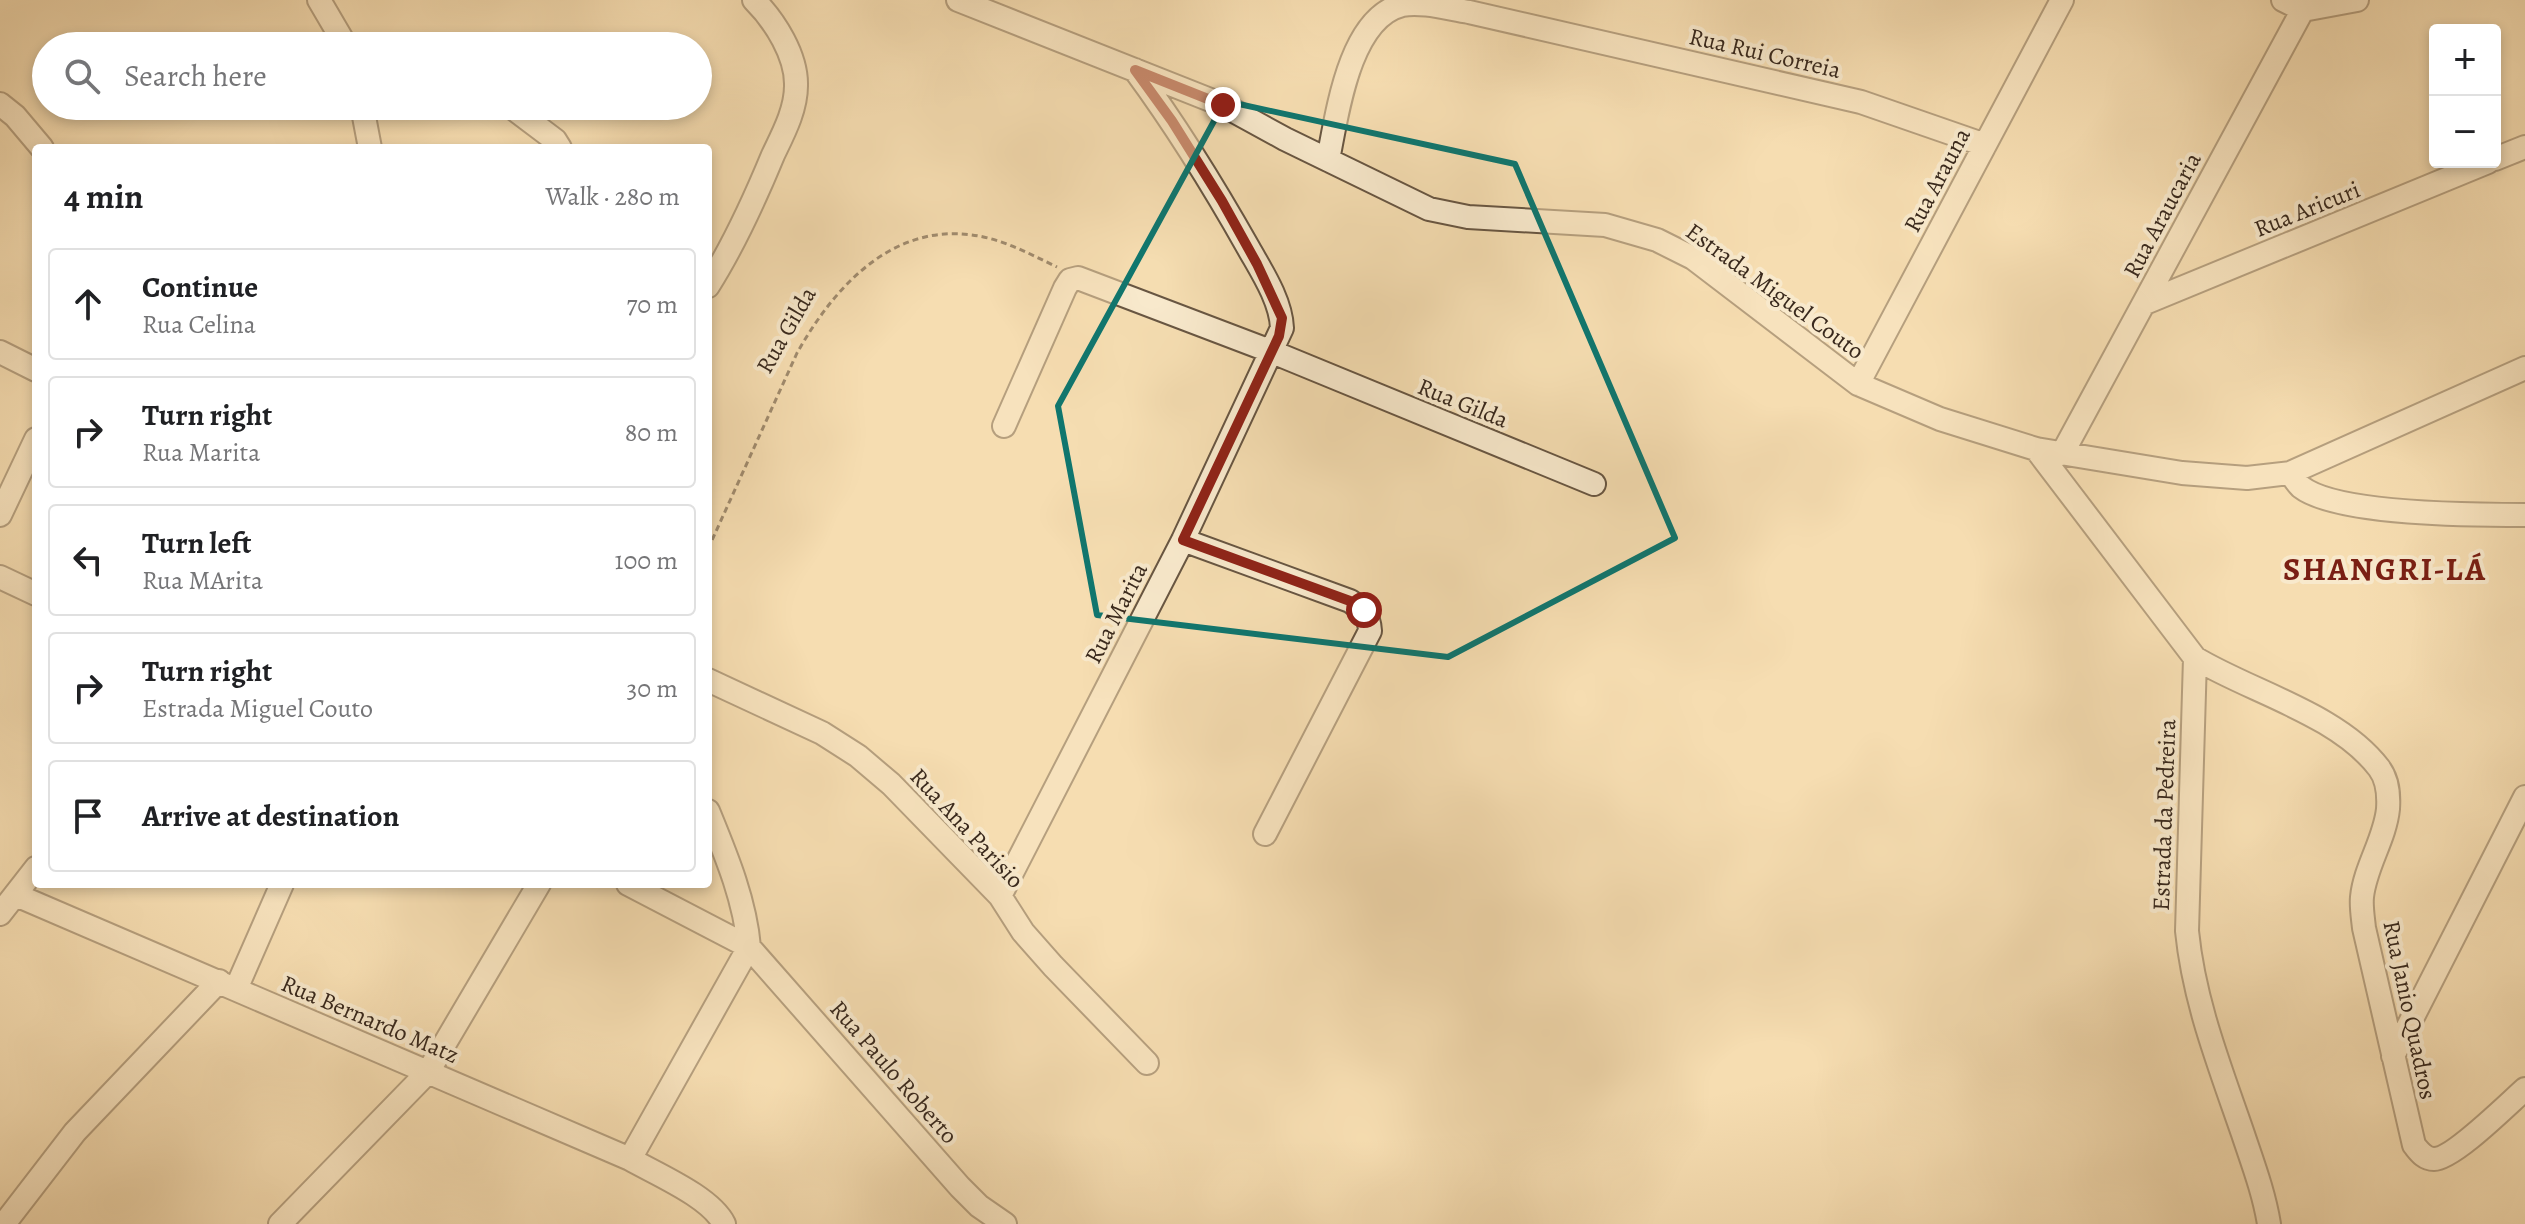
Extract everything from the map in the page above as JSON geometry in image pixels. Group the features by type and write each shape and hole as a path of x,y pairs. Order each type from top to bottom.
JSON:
{"street":[{"path":"319,0 338,32"},
{"path":"712,280 732,248 766,173 791,115 796,86 794,64 788,49 765,11 754,0"},
{"name":"Estrada Miguel Couto","path":"958,0 1223,105 1429,209 1468,217 1605,225 1657,240 1693,258 1858,384 1940,419 2036,449 2182,473 2247,478 2290,473 2525,368"},
{"name":"Rua Arauna","path":"1858,384 2062,0"},
{"path":"2298,3 2357,0"},
{"name":"Rua Araucaria","path":"2062,454 2145,303 2298,3"},
{"name":"Rua Rui Correia","path":"1328,160 1341,96 1358,46 1368,29 1382,15 1399,6 1413,4 1469,12 1861,102 1985,145"},
{"path":"1135,70 1214,187 1257,264 1282,318 1282,328 1270,351"},
{"path":"0,104 15,116 39,144"},
{"path":"365,120 369,144"},
{"path":"529,120 558,144"},
{"path":"2501,157 2525,147"},
{"name":"Rua Aricuri","path":"2145,303 2473,168"},
{"path":"1004,426 1065,288 1070,280 1084,279"},
{"name":"Rua Gilda","path":"1084,279 1270,351 1594,484"},
{"name":"Rua Marita","path":"1000,896 1183,540 1270,351"},
{"path":"0,352 32,368"},
{"path":"0,515 32,447"},
{"path":"2036,449 2195,658"},
{"path":"2290,473 2300,486 2343,504 2437,513 2525,515"},
{"path":"1183,540 1350,601 1364,610 1369,619 1370,631 1265,834"},
{"path":"0,577 32,592"},
{"name":"Rua Janio Quadros","path":"2195,658 2222,674 2275,696 2357,746 2379,769 2388,787 2388,812 2362,896 2364,928 2414,1145 2428,1158 2437,1160 2458,1148 2525,1089"},
{"name":"Estrada da Pedreira","path":"2195,658 2187,931 2191,967 2200,1007 2258,1178 2269,1224"},
{"name":"Rua Ana Parisio","path":"712,682 822,733 858,756 891,784 1000,896 1023,932 1147,1063"},
{"path":"2393,1056 2525,797"},
{"path":"630,1159 749,947 747,920 712,821"},
{"path":"0,914 32,873"},
{"path":"4,1224 75,1132 227,985 280,888"},
{"path":"280,1224 428,1072 537,888"},
{"path":"636,888 749,947"},
{"name":"Rua Bernardo Matz","path":"16,895 630,1159 700,1199 720,1216 724,1224"},
{"name":"Rua Paulo Roberto","path":"749,947 960,1187 979,1206 1005,1224"}],"path":[{"name":"Rua Gilda","path":"712,540 813,324 835,295 863,268 901,243 945,234 986,238 1019,249 1084,279"}],"highlighted area":[{"path":"1225,101 1515,164 1675,538 1448,657 1097,615 1058,406"}],"district":[{"name":"SHANGRI-LÁ","path":"2385,569"}],"route":[{"path":"1223,105 1135,70 1172,121 1222,201 1282,318 1279,336 1183,540 1350,601 1364,610"}]}
